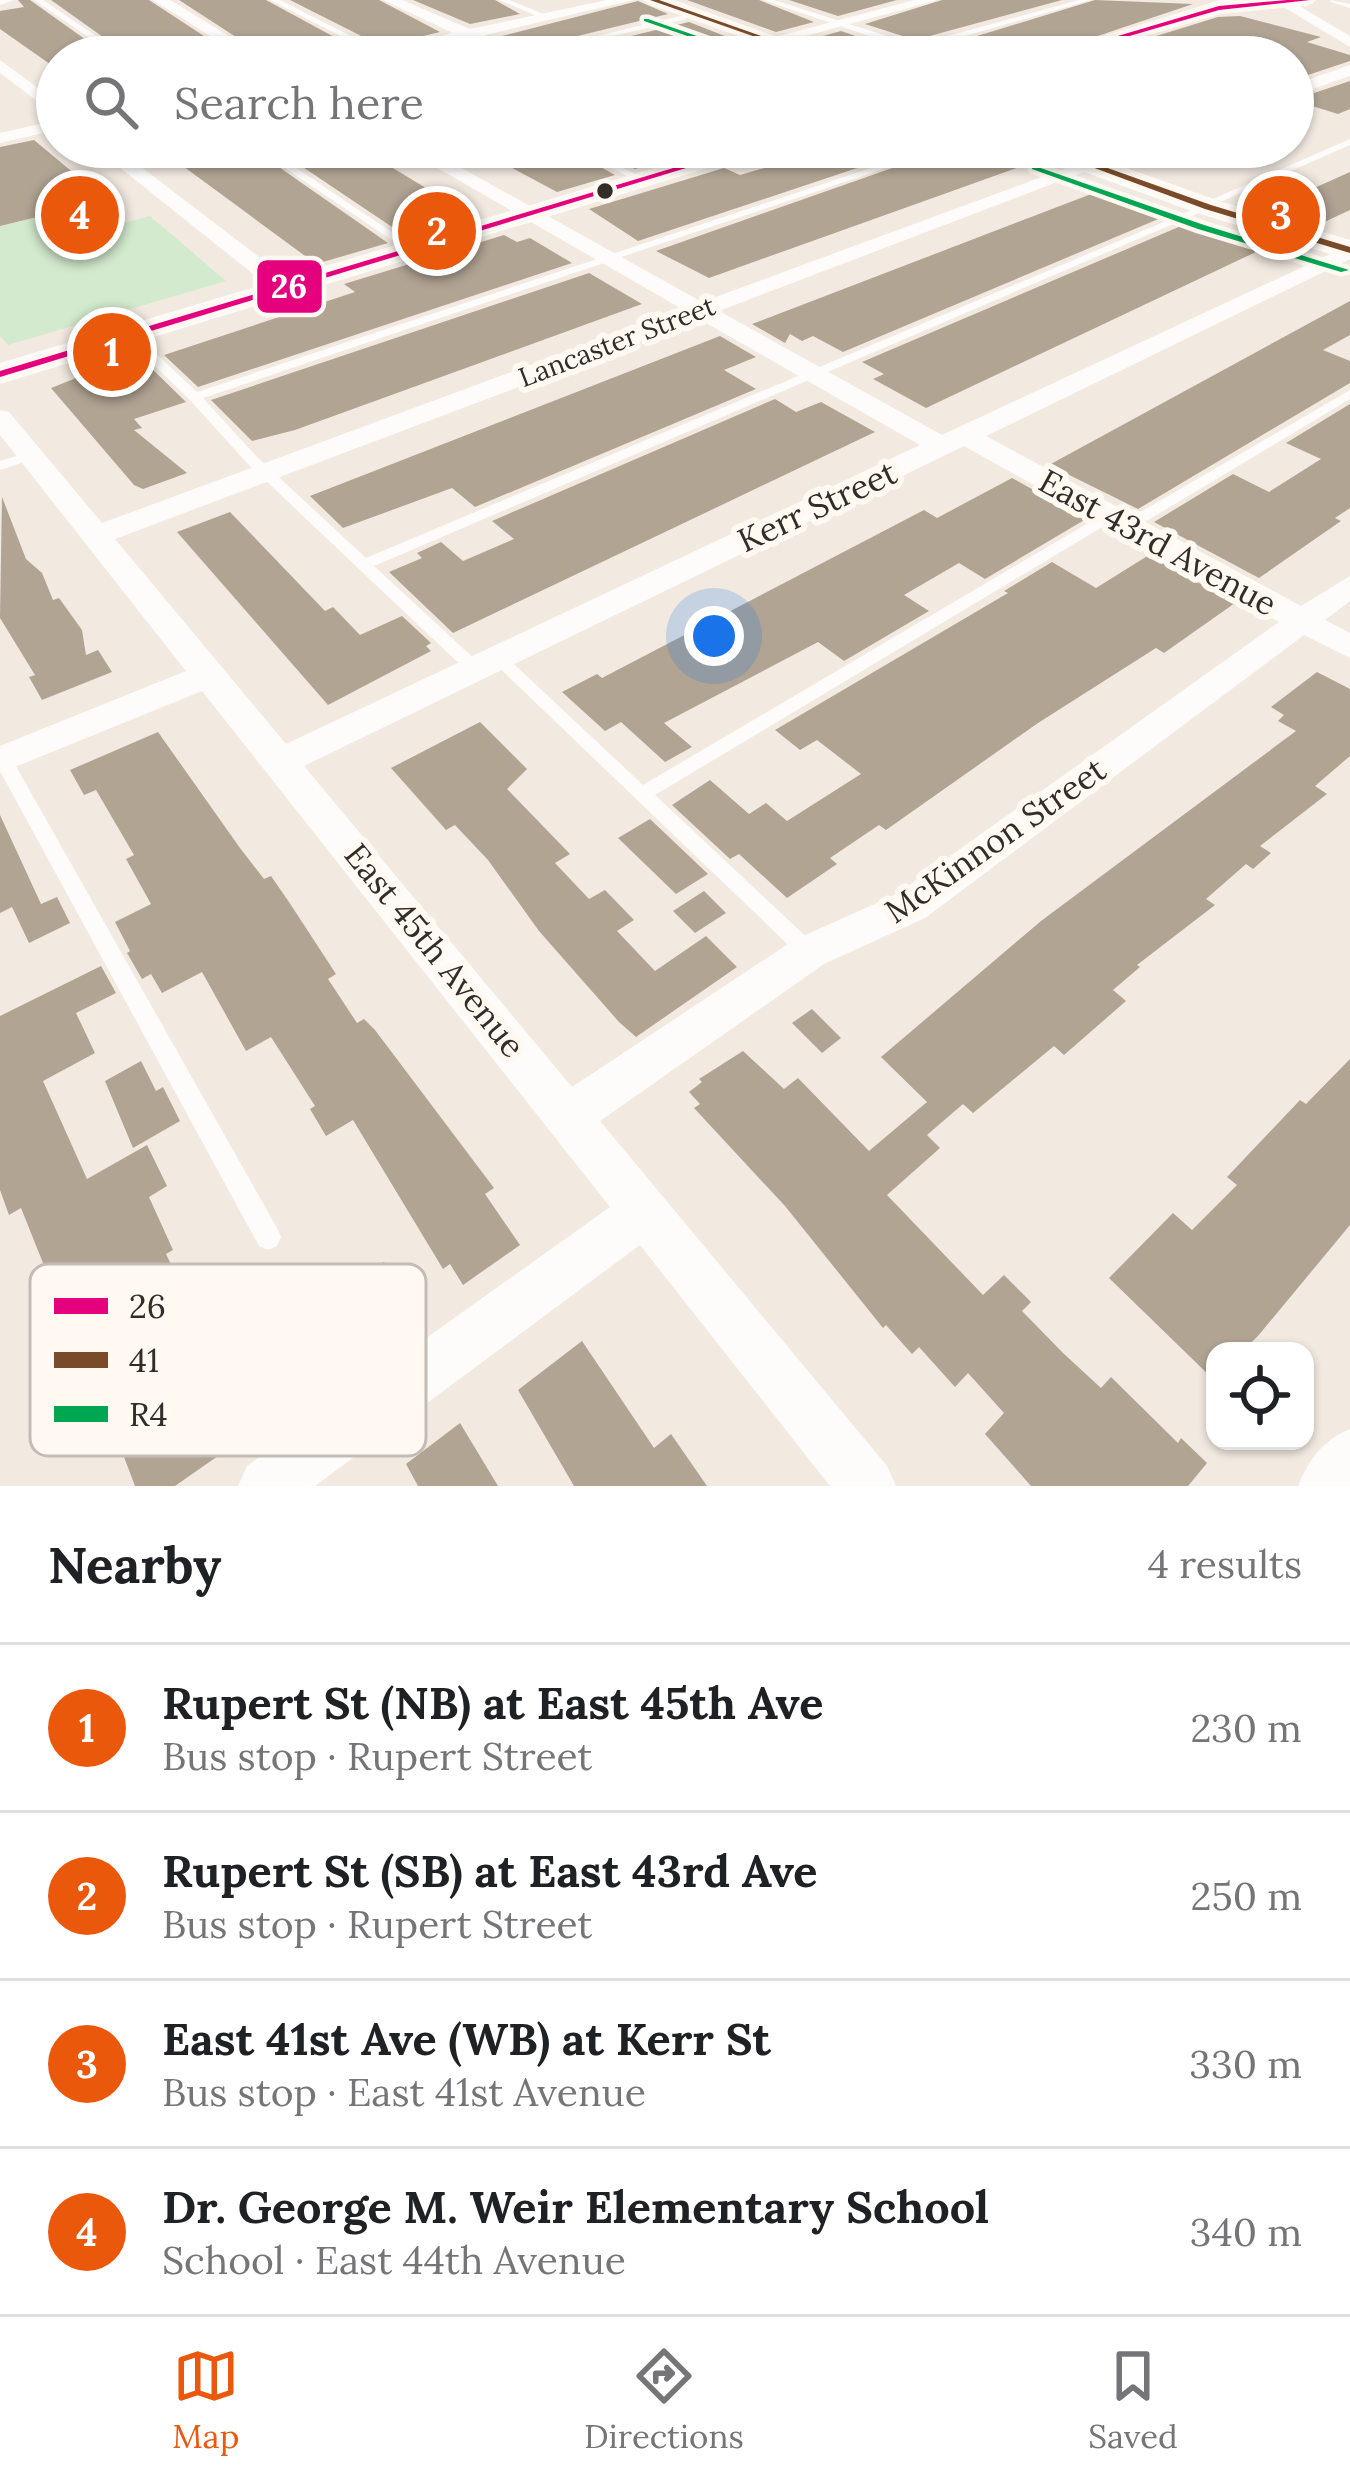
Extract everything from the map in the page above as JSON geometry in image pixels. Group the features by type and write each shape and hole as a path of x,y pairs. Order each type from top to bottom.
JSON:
{"main road":[{"path":"630,0 740,36"},
{"path":"652,0 693,19"},
{"path":"1121,168 1350,250"}],"street":[{"path":"160,0 220,36"},
{"path":"390,0 473,36"},
{"path":"460,36 630,0"},
{"path":"805,36 931,0"},
{"path":"1114,36 1211,4 1240,0"},
{"path":"1211,4 1307,0"},
{"path":"1280,1 1350,42"},
{"path":"0,65 36,94"},
{"path":"1314,83 1350,70"},
{"path":"0,137 36,129"},
{"path":"130,168 285,288"},
{"name":"East 43rd Avenue","path":"447,168 811,372 1119,520 1350,647"},
{"path":"0,374 679,168"},
{"name":"Lancaster Street","path":"94,536 701,310 1064,168"},
{"name":"Kerr Street","path":"283,761 1350,250"},
{"name":"East 45th Avenue","path":"0,418 15,461 94,536 283,761 866,1486"},
{"name":"McKinnon Street","path":"569,1116 809,952 911,906 1350,586"},
{"path":"1,758 210,674"},
{"path":"426,1370 645,1211"},
{"path":"267,1486 308,1456"},
{"path":"1328,1486 1350,1457"}],"lane":[{"path":"38,0 92,36"},
{"path":"274,0 340,36"},
{"path":"503,0 548,17"},
{"path":"954,36 1087,0"},
{"path":"1334,0 1350,6"},
{"path":"773,1 879,36"},
{"path":"604,36 693,19"},
{"path":"1314,158 1350,142"},
{"path":"290,168 412,249"},
{"path":"617,168 642,180"},
{"path":"195,397 880,168"},
{"path":"367,563 1292,168"},
{"path":"129,335 268,474 642,794 809,952"},
{"path":"642,794 1100,522 1143,518 1350,394"},
{"path":"1,758 268,1237"}],"green space":[{"path":"150,216 226,281 8,345 0,336 0,226 37,217 62,239"}],"building":[{"path":"18,0 30,0 81,36 36,36 36,54 0,29 0,11 24,7"},
{"path":"51,0 149,0 204,36 102,36"},
{"path":"179,0 266,0 332,36 235,36"},
{"path":"290,0 379,0 440,32 361,36"},
{"path":"413,0 495,0 520,14 470,24"},
{"path":"687,0 759,0 814,22 776,32"},
{"path":"789,0 897,0 838,16"},
{"path":"942,0 1062,0 930,36 902,36 865,24"},
{"path":"1095,0 1193,4 1098,36 977,36"},
{"path":"638,1 668,14 577,36 502,36"},
{"path":"1240,16 1321,37 1156,36 1218,17"},
{"path":"689,22 725,36 631,36"},
{"path":"1314,44 1350,55 1350,61 1314,73"},
{"path":"1350,81 1350,109 1338,114 1314,107 1314,93"},
{"path":"34,140 36,168 68,168 112,205 102,208 121,224 61,239 37,217 0,226 0,147"},
{"path":"186,168 280,168 388,243 316,264"},
{"path":"304,168 393,168 474,217 407,237"},
{"path":"512,168 602,168 615,175 557,192"},
{"path":"724,168 740,175 764,168 857,168 638,241 589,209"},
{"path":"892,168 1017,168 709,278 656,251"},
{"path":"1350,172 1350,210 1322,223 1265,210"},
{"path":"1107,188 1175,212 843,352 813,336 802,341 790,334 785,343 752,324"},
{"path":"1195,220 1277,242 926,408 873,379 884,374 862,362"},
{"path":"504,235 517,242 530,238 572,263 198,387 164,355 355,292 344,284"},
{"path":"589,273 642,304 295,430 252,441 211,400"},
{"path":"1350,301 1350,335 1323,350 1350,361 1350,383 1138,509 1049,465"},
{"path":"720,336 756,357 724,370 756,389 475,507 452,488 343,528 310,496"},
{"path":"144,361 186,402 134,419 142,428 134,430 187,473 143,489 134,485 51,388 94,371 97,375"},
{"path":"775,399 796,412 821,402 875,432 453,633 389,572 422,558 417,553 441,542 463,561 514,539 492,521"},
{"path":"1350,404 1350,508 1335,518 1341,521 1259,578 1154,522 1233,474 1269,492 1321,459 1286,443"},
{"path":"1012,478 1086,519 985,579 959,563 904,595 929,611 844,661 818,642 664,723 692,747 665,762 621,722 605,731 562,692 597,674 602,678 924,510 937,518"},
{"path":"2,497 26,559 42,573 53,600 59,598 82,630 86,655 98,650 112,672 42,700 29,677 35,675 0,618"},
{"path":"230,512 325,611 333,607 360,635 402,616 431,643 426,646 431,651 328,705 177,532"},
{"path":"1149,555 1235,603 1164,653 1156,648 1038,723 886,830 879,825 830,858 837,864 787,898 739,854 730,859 672,805 710,780 749,814 766,803 787,821 861,774 817,740 800,750 775,730 1008,593 1004,591 1052,562 1096,588"},
{"path":"1317,672 1350,689 1350,756 1315,786 1327,794 1260,846 1271,853 1253,869 1246,864 1206,899 1215,905 1137,965 1140,967 1113,990 1126,1001 1064,1055 1054,1046 973,1113 963,1104 927,1135 940,1148 887,1195 983,1295 1004,1275 1031,1302 1022,1311 1063,1353 1101,1388 1111,1377 1178,1443 1181,1438 1207,1463 1188,1486 1031,1486 985,1434 1004,1413 968,1373 955,1387 919,1347 912,1354 886,1325 883,1328 785,1206 694,1108 700,1104 689,1092 702,1082 699,1079 743,1051 784,1089 798,1078 869,1151 927,1102 881,1057 1041,921 1296,731 1278,721 1284,715 1271,707"},
{"path":"480,722 527,769 507,789 570,854 555,863 589,899 605,890 634,920 617,931 655,971 706,936 737,967 636,1037 619,1022 539,931 488,860 455,825 446,830 391,768"},
{"path":"158,732 240,848 264,879 271,876 289,902 336,974 328,979 357,1023 364,1019 375,1030 494,1188 485,1194 520,1245 463,1285 450,1264 443,1269 353,1120 326,1136 310,1109 315,1106 271,1037 246,1051 202,972 162,993 151,974 142,979 127,953 115,922 151,904 126,859 134,855 96,790 84,795 70,770"},
{"path":"0,815 41,904 57,897 70,923 29,943 12,907 0,913"},
{"path":"650,819 708,874 676,894 618,838"},
{"path":"704,891 726,913 695,933 673,911"},
{"path":"101,966 116,993 76,1013 95,1053 43,1081 87,1179 147,1145 167,1186 149,1197 173,1250 166,1254 171,1264 43,1264 21,1208 9,1215 0,1190 0,1016"},
{"path":"812,1009 841,1038 822,1053 792,1023"},
{"path":"1350,1059 1350,1225 1252,1342 1206,1342 1206,1372 1109,1278 1173,1213 1192,1230 1237,1185 1227,1177 1300,1100 1306,1104"},
{"path":"141,1061 156,1091 163,1087 180,1121 133,1148 105,1081"},
{"path":"582,1341 654,1448 671,1434 707,1486 574,1486 518,1390"},
{"path":"460,1423 498,1486 418,1486 406,1464 426,1456 426,1449"},
{"path":"124,1456 218,1456 175,1486 135,1486"}],"transit line":[{"name":"41","path":"653,0 757,36"},
{"name":"26","path":"1122,36 1219,8 1307,0"},
{"name":"R4","path":"646,20 693,36"},
{"name":"26","path":"0,374 682,168"},
{"name":"R4","path":"1038,168 1201,227 1344,270"},
{"name":"41","path":"1100,168 1350,250"}],"place":[{"name":"Dr. George M. Weir Elementary School","path":"80,215"},
{"name":"East 41st Ave (WB) at Kerr St","path":"1281,215"},
{"name":"Rupert St (SB) at East 43rd Ave","path":"437,231"},
{"name":"Rupert St (NB) at East 45th Ave","path":"112,352"}]}
